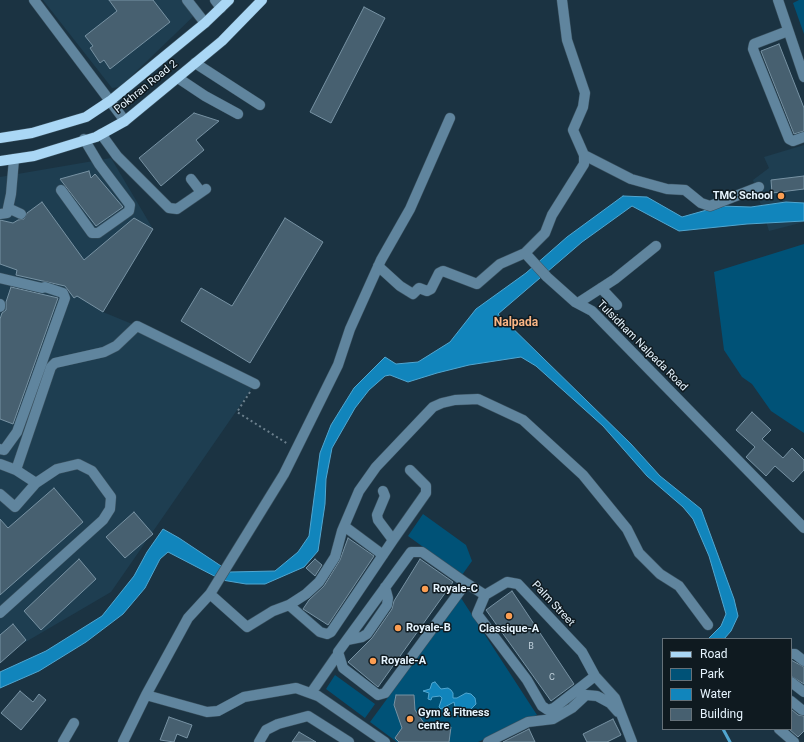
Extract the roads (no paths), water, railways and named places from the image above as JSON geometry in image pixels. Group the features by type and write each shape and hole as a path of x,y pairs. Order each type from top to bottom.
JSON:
{"main road":[{"name":"Pokhran Road 2","path":"0,138 32,133 86,117 110,101 205,22 218,4 230,0"},
{"name":"Pokhran Road 2","path":"0,161 34,156 101,134 126,121 222,41 262,0"}],"street":[{"path":"34,0 126,121"},
{"path":"187,0 205,22"},
{"path":"378,266 400,286 413,294 420,288 428,291 431,289 439,273 443,272 477,284 500,264 525,253 544,233 552,214 584,164 584,154 573,130 583,107 585,93 567,40 562,0"},
{"path":"778,0 804,77"},
{"path":"788,31 754,44 753,49 789,139 793,141 804,137"},
{"path":"195,63 260,105"},
{"path":"178,78 205,96 238,114"},
{"path":"123,742 146,695 188,618 210,594 219,581 284,474 338,365 350,329 378,266 410,210 450,118"},
{"path":"101,134 117,156 169,208 177,208 204,190 191,180"},
{"path":"61,190 92,233 98,233 129,211 130,205 99,164 84,139"},
{"path":"584,154 631,179 667,189 685,190 701,203 710,206 759,186"},
{"path":"14,159 11,194 4,211 21,214"},
{"path":"578,303 601,288 656,246"},
{"name":"Tulsidham Nalpada Road","path":"525,253 547,277 578,303 592,311 804,528"},
{"path":"0,278 42,288 45,287 64,293 65,298 39,384 16,470"},
{"path":"601,288 617,305"},
{"path":"36,483 16,470 1,464 2,450 17,432 39,384 55,363 104,352 116,346 137,326 255,384"},
{"path":"210,594 247,627 273,611 288,605 306,594 319,582 335,557 344,526 359,492 376,467 433,407 455,400 478,399 523,420 583,475 627,529 639,553 660,574 679,586 708,625"},
{"path":"0,494 16,507 36,483 57,469 78,464 92,471 104,485 111,497 110,509 103,520 0,613"},
{"path":"288,605 320,632 327,634 331,632 426,492 426,486 410,470"},
{"path":"383,492 385,496 377,515 378,520 393,540"},
{"path":"344,526 383,555"},
{"path":"315,695 337,654 411,552 422,552 485,595 477,609 477,614 527,680 542,706 548,710 554,708 596,676"},
{"name":"Palm Street","path":"485,595 507,582 518,584 582,652 596,676 615,698 632,742"},
{"path":"337,654 343,668 378,694 385,693 466,583"},
{"path":"792,654 795,654 804,661"},
{"path":"792,683 804,692"},
{"path":"146,695 207,712 218,711 244,697 296,688 315,695 385,742"},
{"path":"488,742 528,722 553,718 572,708 586,695 597,696 610,703 624,718"},
{"path":"792,703 804,710"},
{"path":"259,742 266,730 278,724 308,716 349,742"},
{"path":"63,742 74,723"},
{"path":"780,730 795,742 804,741"}],"water":[{"path":"623,196 647,197 682,217 721,206 751,207 786,202 804,203 804,221 747,224 679,231 632,206 582,242 498,314 631,444 660,476 701,509 734,599 738,616 731,631 725,638 709,638 721,626 726,614 709,556 693,519 683,507 647,476 603,426 536,366 521,357 469,365 408,382 390,375 385,376 369,390 355,408 332,448 326,479 325,504 318,551 304,567 265,584 246,584 222,580 168,552 160,559 145,588 123,614 86,642 39,671 0,688 0,672 46,651 102,616 134,576 147,552 163,529 230,572 275,571 298,552 309,536 320,453 331,425 354,388 385,357 396,364 418,362 450,342 476,309 526,273 567,237"},
{"path":"435,682 441,689 448,688 451,690 453,693 453,698 457,698 466,693 471,694 475,698 476,704 471,709 466,710 461,708 459,710 455,707 454,702 441,709 439,707 442,698 440,696 432,697 431,700 428,699 429,693 423,691 430,689 432,683"}],"waterway":[{"path":"724,730 730,742"}],"place":[{"name":"TMC School","path":"781,196"},
{"name":"Royale-C","path":"425,589"},
{"name":"Classique-A","path":"509,616"},
{"name":"Royale-B","path":"398,628"},
{"name":"Royale-A","path":"373,661"},
{"name":"Gym & Fitness centre","path":"410,719"}],"district":[{"name":"Nalpada","path":"516,323"}]}
